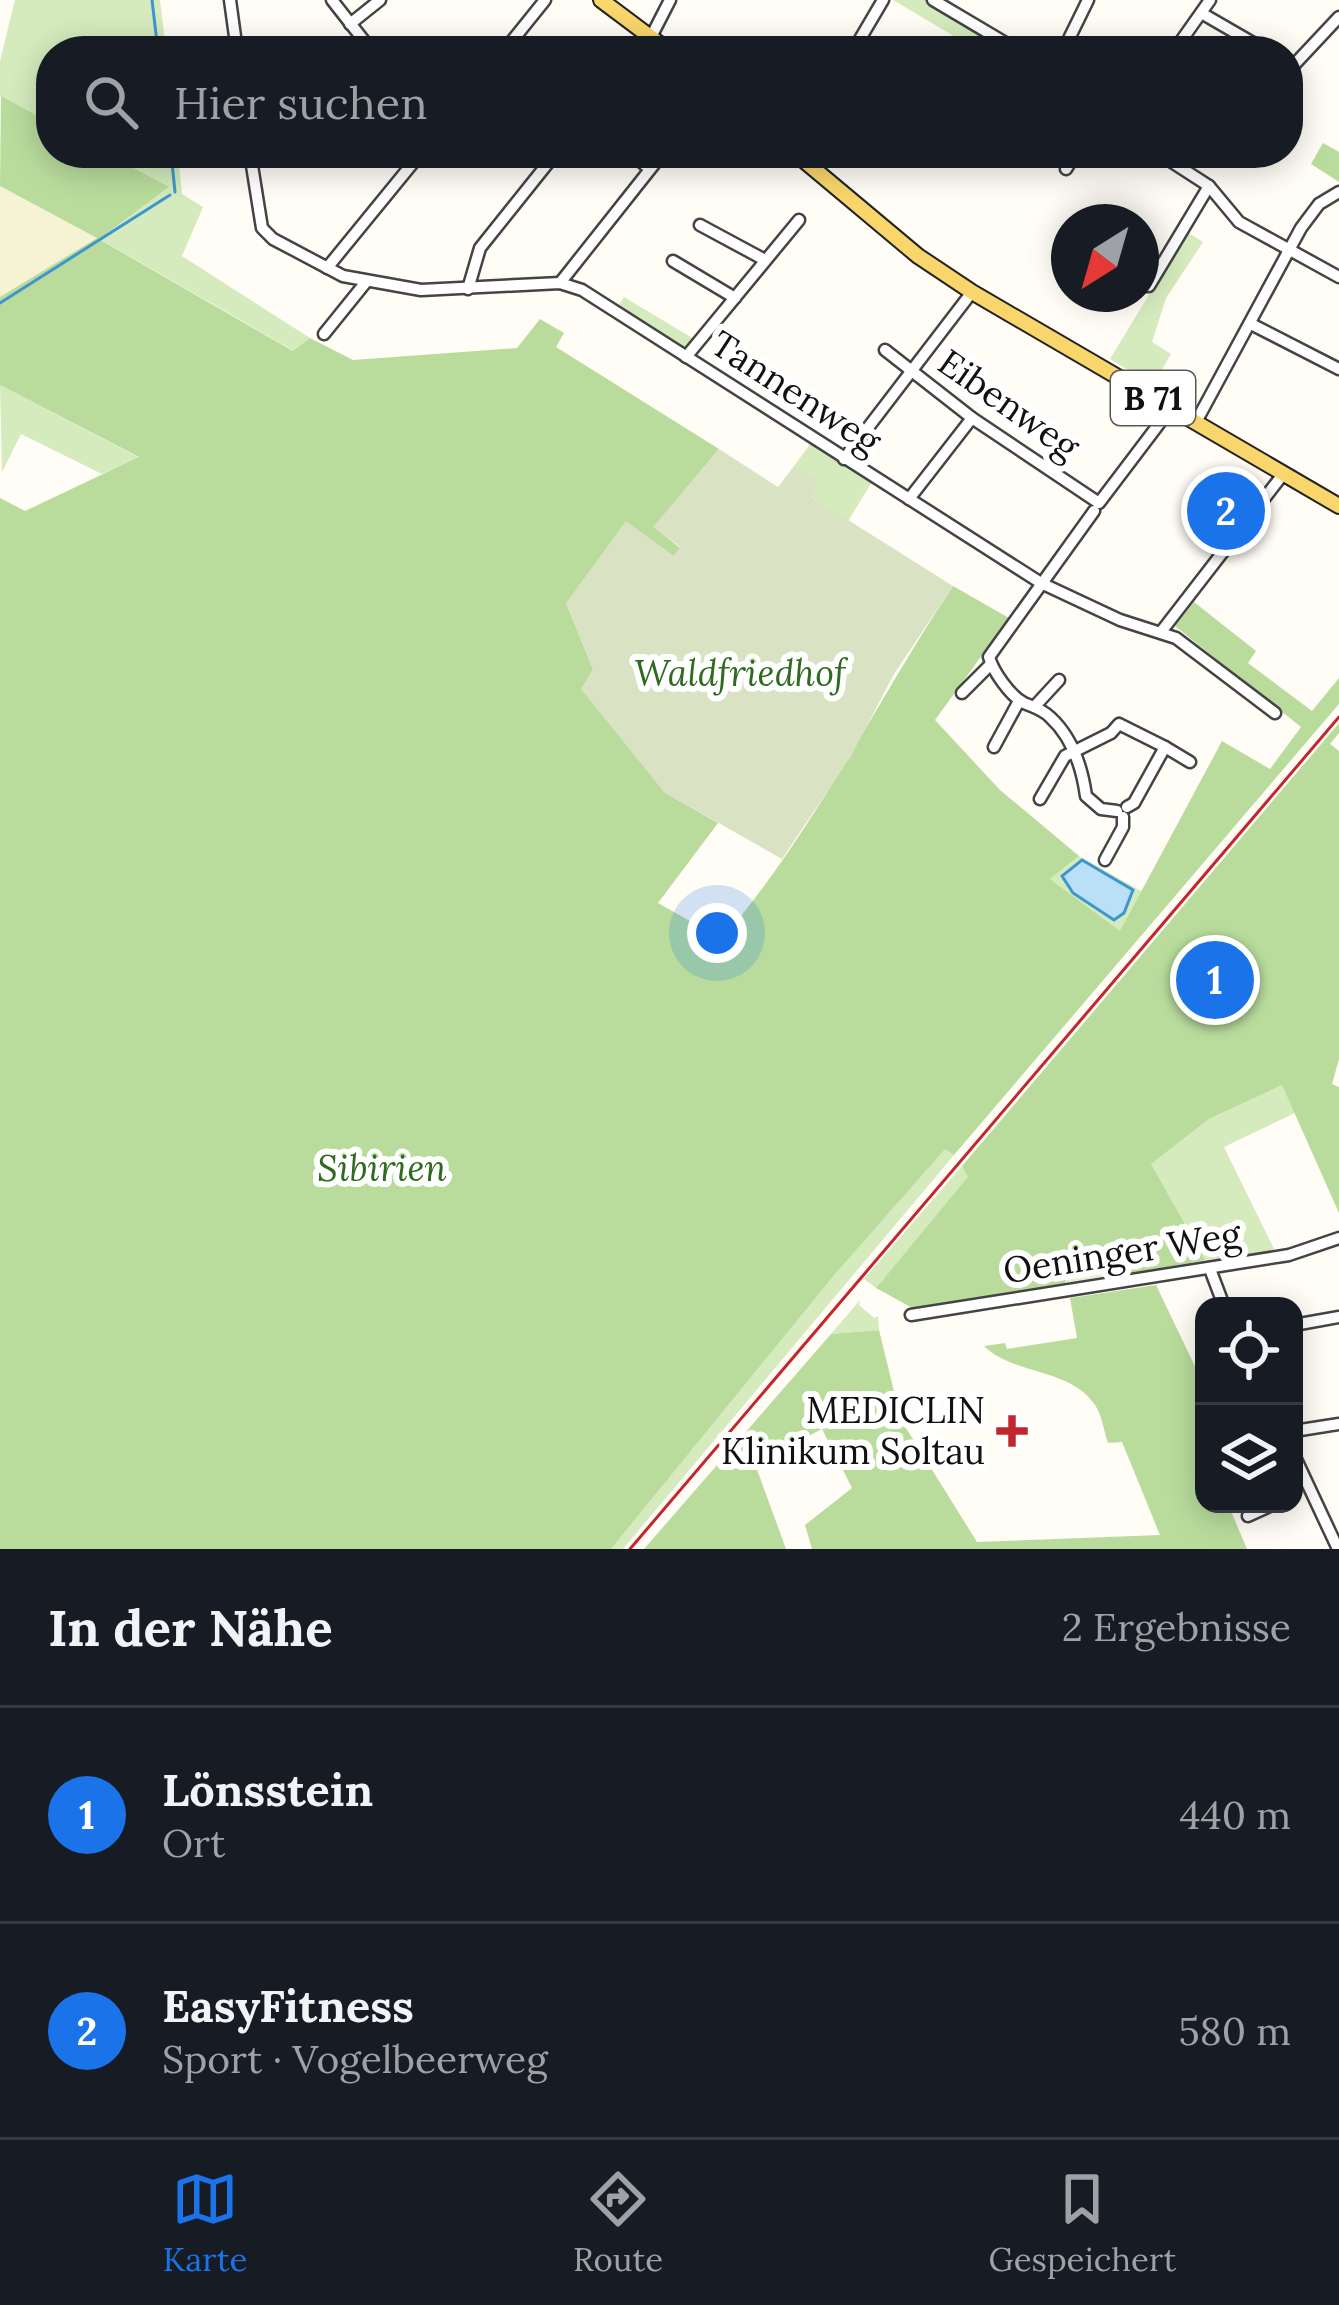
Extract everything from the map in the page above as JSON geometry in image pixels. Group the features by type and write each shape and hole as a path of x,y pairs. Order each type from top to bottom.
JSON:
{"main road":[{"path":"602,0 650,36"},
{"name":"B 71","path":"813,168 918,256 972,292 1339,506"}],"street":[{"path":"230,0 235,36"},
{"path":"332,0 360,36"},
{"path":"350,24 380,0"},
{"path":"516,36 545,0"},
{"path":"652,36 670,0"},
{"path":"862,36 883,0"},
{"path":"934,0 994,36"},
{"path":"1070,36 1088,0"},
{"path":"1186,36 1210,0"},
{"path":"1203,14 1241,36"},
{"path":"1303,54 1339,17"},
{"path":"252,168 258,220 273,239 327,268 366,282 422,290 560,283 650,169"},
{"path":"327,268 409,168"},
{"path":"469,289 470,271 480,248 544,168"},
{"path":"1181,168 1209,186 1239,222 1339,277"},
{"path":"1159,269 1209,186"},
{"path":"1196,422 1288,249 1319,204 1339,192"},
{"path":"686,357 799,220"},
{"path":"700,225 765,260"},
{"path":"673,261 735,298"},
{"path":"324,334 366,282"},
{"name":"Tannenweg","path":"560,283 582,290 1041,583 1186,644 1276,712"},
{"path":"844,459 972,292"},
{"path":"1251,323 1339,369"},
{"name":"Eibenweg","path":"885,350 1097,507"},
{"path":"962,693 990,665 992,650 1171,408"},
{"path":"909,500 972,418"},
{"path":"1161,632 1284,473"},
{"path":"990,665 1019,701 1050,717 1074,749 1086,796 1101,809 1122,812 1134,803 1165,747"},
{"path":"1035,706 1059,680"},
{"path":"994,747 1019,701"},
{"path":"1040,799 1065,756 1111,733 1119,724 1190,762"},
{"path":"1105,860 1123,827 1122,812"},
{"name":"Oeninger Weg","path":"911,1315 1288,1256 1339,1238"},
{"path":"1210,1269 1221,1297"},
{"path":"1303,1323 1339,1317"},
{"path":"1303,1430 1339,1424"},
{"path":"1303,1474 1338,1549"},
{"path":"1303,1490 1309,1487"},
{"path":"1248,1516 1254,1513"}],"shaded area":[{"path":"0,186 98,238 0,297"}],"green space":[{"path":"15,0 160,0 164,36 36,36 36,115 0,96 0,61"},
{"path":"893,0 926,0 987,36 954,36"},
{"name":"Sibirien","path":"1,96 36,115 36,168 133,168 169,187 99,239 293,351 310,338 353,360 517,348 540,319 564,333 556,347 719,449 654,527 680,548 674,556 566,603 593,669 664,792 718,823 658,903 722,939 815,811 953,586 1009,618 935,720 1000,790 1079,856 1050,879 1120,931 1222,741 1270,769 1301,727 1175,626 1194,602 1256,651 1248,663 1312,711 1339,678 1339,704 954,1155 945,1149 836,1273 611,1549 0,1549 0,498 25,511 139,457 0,385 0,297 97,238 0,186"},
{"path":"1323,143 1339,152 1339,182 1311,164"},
{"path":"132,168 179,168 182,194 203,207 182,256 310,338 294,351 98,238 168,188"},
{"path":"1187,232 1203,242 1166,298 1152,342 1171,354 1153,385 1110,359 1138,312 1159,312 1159,278"},
{"path":"624,297 694,339 685,351 617,308"},
{"path":"0,385 140,458 102,474 21,434 2,472"},
{"path":"811,443 872,482 848,521 809,495 794,466"},
{"name":"Waldfriedhof","path":"719,449 778,487 794,466 819,481 810,496 953,586 894,674 851,756 782,859 664,792 581,689 593,669 566,603 626,521 674,556 680,547 653,527"},
{"path":"1339,723 1339,733 1330,744 1339,751 1339,1059 1332,1084 1339,1087 1339,1213 1282,1085 1209,1119 1151,1164 1205,1260 1120,1276 1115,1248 1062,1257 1066,1285 916,1310 876,1288 968,1177 962,1166"},
{"path":"1079,856 1143,892 1120,932 1050,879","holes":["1082,860 1101,874 1114,919 1073,893"]},
{"path":"1283,1084 1295,1113 1224,1147 1275,1251 1205,1260 1150,1164 1209,1119"},
{"path":"945,1148 954,1155 623,1549 611,1549 836,1273"},
{"path":"962,1166 969,1177 876,1288 864,1279"},
{"path":"1115,1248 1120,1274 1066,1283 1062,1256"},
{"path":"1156,1285 1195,1366 1195,1513 1232,1513 1247,1549 812,1549 805,1525 852,1488 822,1429 755,1464 786,1549 644,1549 831,1334 879,1330 901,1420 977,1542 1160,1535 1122,1442 1108,1443 1097,1409 1085,1393 984,1346 1005,1343 1007,1349 1077,1338 1070,1298"},
{"path":"860,1300 859,1305 874,1318 878,1316 879,1330 831,1334"}],"water":[{"path":"1082,860 1133,890 1124,913 1114,920 1073,893 1062,876"}],"waterway":[{"path":"152,0 156,36"},
{"path":"173,168 175,192"},
{"path":"0,303 170,195"}],"railway":[{"path":"630,1549 1339,717"}],"place":[{"name":"EasyFitness","path":"1226,511"},
{"name":"Lönsstein","path":"1215,980"},
{"name":"MEDICLIN Klinikum Soltau","path":"1012,1431"}]}
